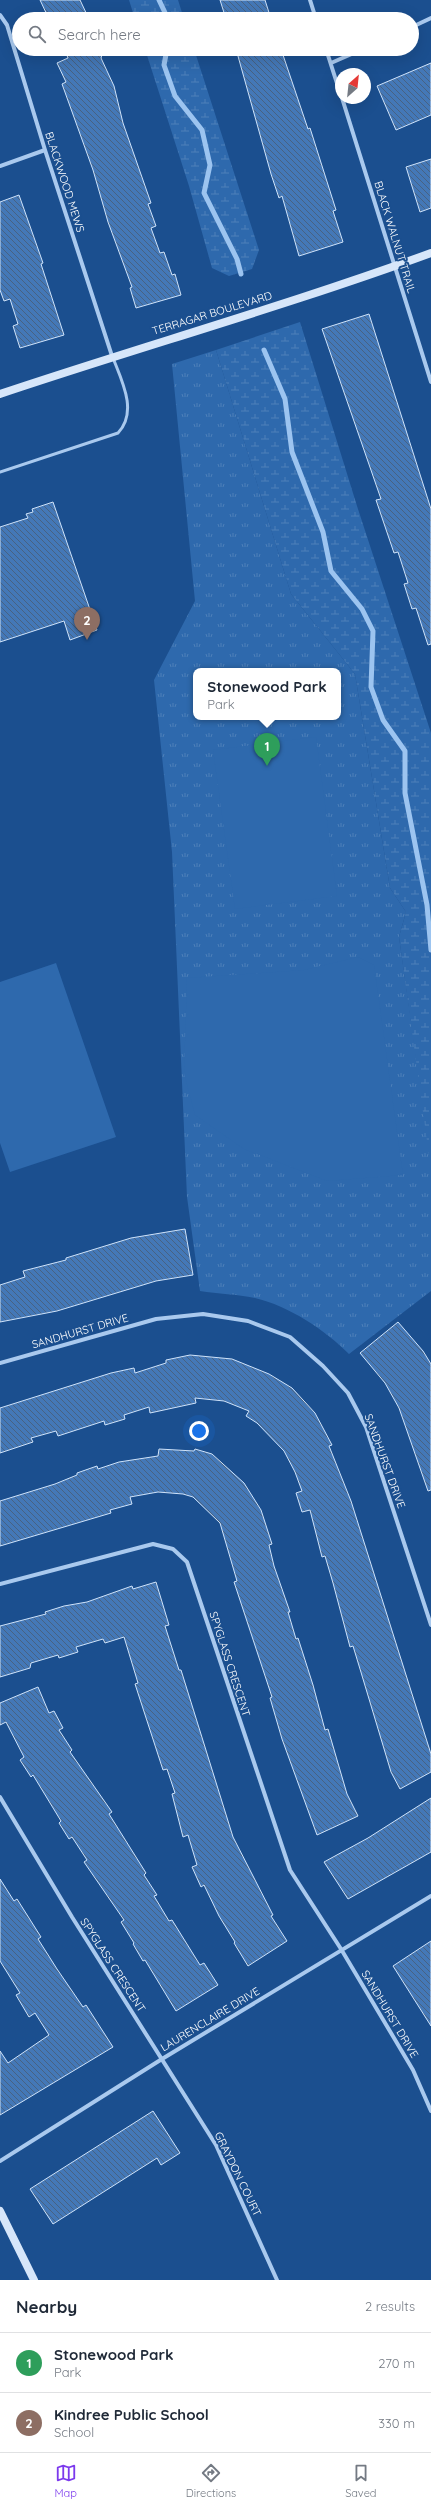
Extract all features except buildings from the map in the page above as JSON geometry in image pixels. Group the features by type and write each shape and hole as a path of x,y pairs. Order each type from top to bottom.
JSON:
{"street":[{"path":"310,0 314,12"},
{"name":"BLACKWOOD MEWS","path":"0,15 8,25 12,39"},
{"path":"419,24 431,18"},
{"name":"BLACKWOOD MEWS","path":"17,56 45,150 112,356"},
{"name":"BLACK WALNUT TRAIL","path":"328,56 335,77"},
{"path":"331,63 347,56"},
{"name":"BLACK WALNUT TRAIL","path":"343,104 431,382"},
{"path":"0,166 45,150"},
{"name":"TERRAGAR BOULEVARD","path":"0,394 112,356 431,253"},
{"name":"SANDHURST DRIVE","path":"0,1363 156,1319 203,1314 241,1320 290,1337 323,1366 348,1393 366,1427 431,1625"},
{"name":"SPYGLASS CRESCENT","path":"0,1584 153,1544 173,1549 188,1562 282,1852 290,1870 342,1949"},
{"name":"SPYGLASS CRESCENT","path":"0,1797 72,1917 162,2059"},
{"name":"LAURENCLAIRE DRIVE","path":"0,2161 162,2059 431,1896"},
{"name":"SANDHURST DRIVE","path":"342,1949 413,2070 431,2111"},
{"name":"GRAYDON COURT","path":"162,2059 216,2145 277,2280"},
{"path":"0,2212 34,2280"}],"lane":[{"path":"0,472 118,433 124,427 128,408 127,398 112,356"}],"green space":[{"path":"129,0 178,0 182,12 133,12"},
{"path":"147,56 196,56 259,250 252,269 229,276 212,268 189,186"},
{"path":"300,322 357,506 431,733 431,1170 399,937 406,912 390,888 355,674 291,594 216,350"},
{"path":"216,350 291,594 355,674 390,888 406,912 399,937 431,1161 431,1291 349,1354 318,1328 281,1307 255,1298 200,1291 187,1197 172,852 154,680 195,601 172,364"},
{"path":"316,737 337,896 235,909 213,750"},
{"path":"358,957 374,965 403,1175 327,1181 244,1149 195,1115 184,1073 187,978 304,970"},
{"path":"56,963 116,1137 10,1172 0,1143 0,982"}],"waterway":[{"path":"159,0 165,12"},
{"path":"166,56 164,65 175,96 202,130 210,165 204,193 237,259 241,274"},
{"path":"264,350 285,399 292,452 323,532 331,571 362,609 373,631 371,687 383,720 405,751 405,793 427,905 431,950"}],"place":[{"name":"Kindree Public School","path":"87,640"},
{"name":"Stonewood Park","path":"267,766"}]}
